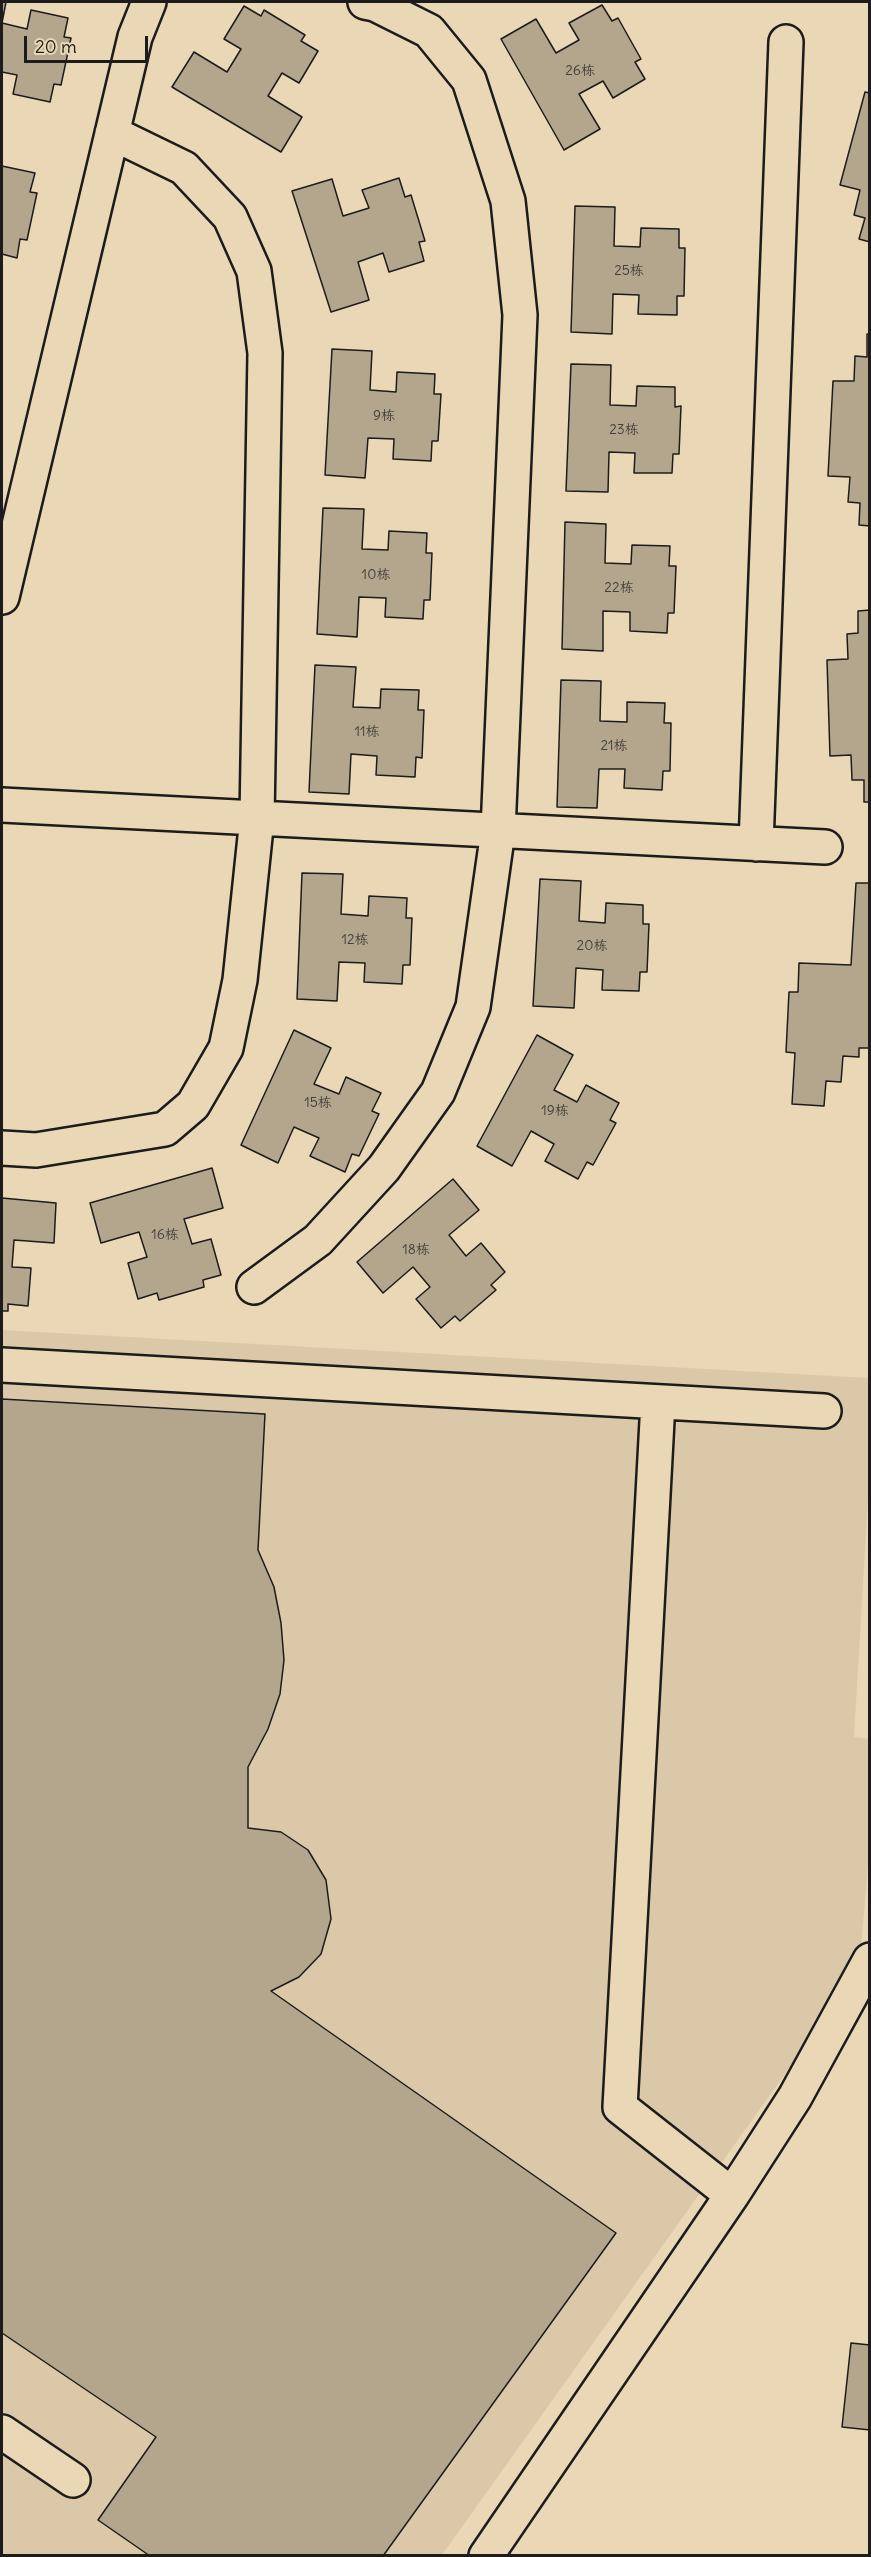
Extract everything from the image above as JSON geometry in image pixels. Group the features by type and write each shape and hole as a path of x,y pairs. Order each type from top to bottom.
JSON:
{"street":[{"path":"2,597 135,37 149,2"},
{"path":"254,1287 318,1240 384,1168 438,1092 473,1007 498,831 519,315 508,201 469,80 429,31 375,4 365,2"},
{"path":"756,844 786,42"},
{"path":"2,1148 36,1150 165,1129 194,1105 226,1048 240,980 257,818 265,353 254,271 230,217 184,168 112,133"},
{"path":"2,805 825,848"},
{"path":"2,1365 824,1411"},
{"path":"658,1402 620,2107 732,2195"},
{"path":"486,2556 732,2195 795,2097 870,1960"},
{"path":"2,2432 73,2480"}],"shaded area":[{"path":"2,1330 869,1378 869,1481 854,1737 870,1739 869,1854 859,1970 442,2555 2,2555"}],"building":[{"path":"2,2 6,2 2,23"},
{"path":"602,5 612,21 618,18 641,59 635,62 645,79 613,98 603,81 579,94 600,129 564,150 501,39 536,19 556,53 579,40 569,23"},
{"path":"244,6 261,16 264,10 305,35 301,41 318,51 299,83 282,73 268,96 302,117 281,152 172,87 194,52 227,72 241,49 224,39"},
{"path":"31,10 68,18 64,37 71,38 61,85 54,84 50,102 13,94 17,75 2,72 2,23 27,29"},
{"path":"865,92 870,93 870,242 859,239 865,218 854,215 860,190 840,185"},
{"path":"2,166 35,173 30,192 37,193 27,240 20,239 17,258 2,254"},
{"path":"399,178 405,197 411,195 425,241 419,242 424,261 389,272 383,253 358,262 369,300 331,312 292,191 332,179 343,216 369,208 362,190"},
{"path":"575,206 615,207 614,246 640,247 641,228 679,229 679,248 685,248 684,296 677,296 677,315 638,314 639,295 613,294 612,334 571,332"},
{"path":"867,334 870,334 870,526 859,525 860,503 848,502 850,477 828,476 833,381 854,381 855,356 867,357"},
{"path":"332,349 372,351 370,390 396,392 397,372 435,374 434,394 441,394 438,441 432,441 431,461 393,459 394,439 368,438 365,478 325,475"},
{"path":"571,364 611,365 610,405 636,406 637,386 675,387 675,407 681,406 679,454 673,454 672,473 634,473 635,453 609,452 608,492 566,491"},
{"path":"323,508 364,509 362,549 388,550 389,531 427,533 426,553 432,553 430,600 424,600 423,619 385,617 386,598 359,597 357,637 317,634"},
{"path":"565,522 606,524 605,563 631,564 632,545 670,546 669,566 676,566 674,613 668,613 667,633 630,631 630,612 603,611 603,651 562,649"},
{"path":"870,610 870,802 864,802 864,780 852,780 851,755 830,756 827,660 848,659 847,634 858,633 858,611"},
{"path":"315,665 356,667 353,707 380,708 381,689 419,690 418,710 424,710 422,758 416,757 415,777 376,775 377,756 351,754 349,794 309,792"},
{"path":"561,680 601,681 600,721 627,722 627,702 665,703 664,723 671,723 670,771 663,771 662,790 624,788 625,769 599,769 597,808 557,807"},
{"path":"302,873 343,874 341,914 368,916 369,896 407,898 406,918 412,918 410,965 403,965 402,984 364,982 365,963 339,962 337,1001 297,999"},
{"path":"540,879 581,881 579,921 605,923 606,903 643,905 643,924 649,924 647,972 640,972 639,991 602,990 603,970 576,968 574,1008 533,1006"},
{"path":"856,883 870,883 870,1048 859,1048 859,1057 843,1056 841,1082 826,1081 824,1106 792,1104 795,1053 786,1052 789,992 798,992 799,963 851,965"},
{"path":"294,1030 331,1048 314,1084 339,1094 346,1077 381,1093 372,1111 379,1114 359,1156 352,1154 345,1172 310,1156 319,1138 294,1127 278,1163 241,1145"},
{"path":"537,1035 573,1055 554,1090 577,1102 586,1085 619,1103 610,1120 616,1123 593,1165 587,1162 578,1179 545,1161 554,1144 531,1131 512,1166 477,1146"},
{"path":"212,1168 223,1208 184,1219 192,1244 211,1239 221,1275 203,1280 204,1287 159,1300 157,1293 138,1299 128,1263 147,1257 139,1232 101,1243 90,1203"},
{"path":"453,1179 479,1210 449,1235 466,1256 481,1243 505,1272 491,1285 496,1290 460,1321 455,1316 441,1328 416,1299 430,1287 413,1267 383,1293 357,1262"},
{"path":"2,1198 56,1203 54,1243 14,1240 12,1267 31,1268 28,1306 8,1304 8,1311 2,1311"},
{"path":"2,1399 265,1414 258,1550 274,1587 281,1623 284,1660 280,1694 268,1729 248,1767 248,1828 281,1832 308,1850 326,1880 331,1919 321,1954 299,1977 271,1991 616,2233 383,2556 150,2556 98,2520 156,2437 2,2333"},
{"path":"851,2343 870,2345 870,2430 842,2427"}]}
